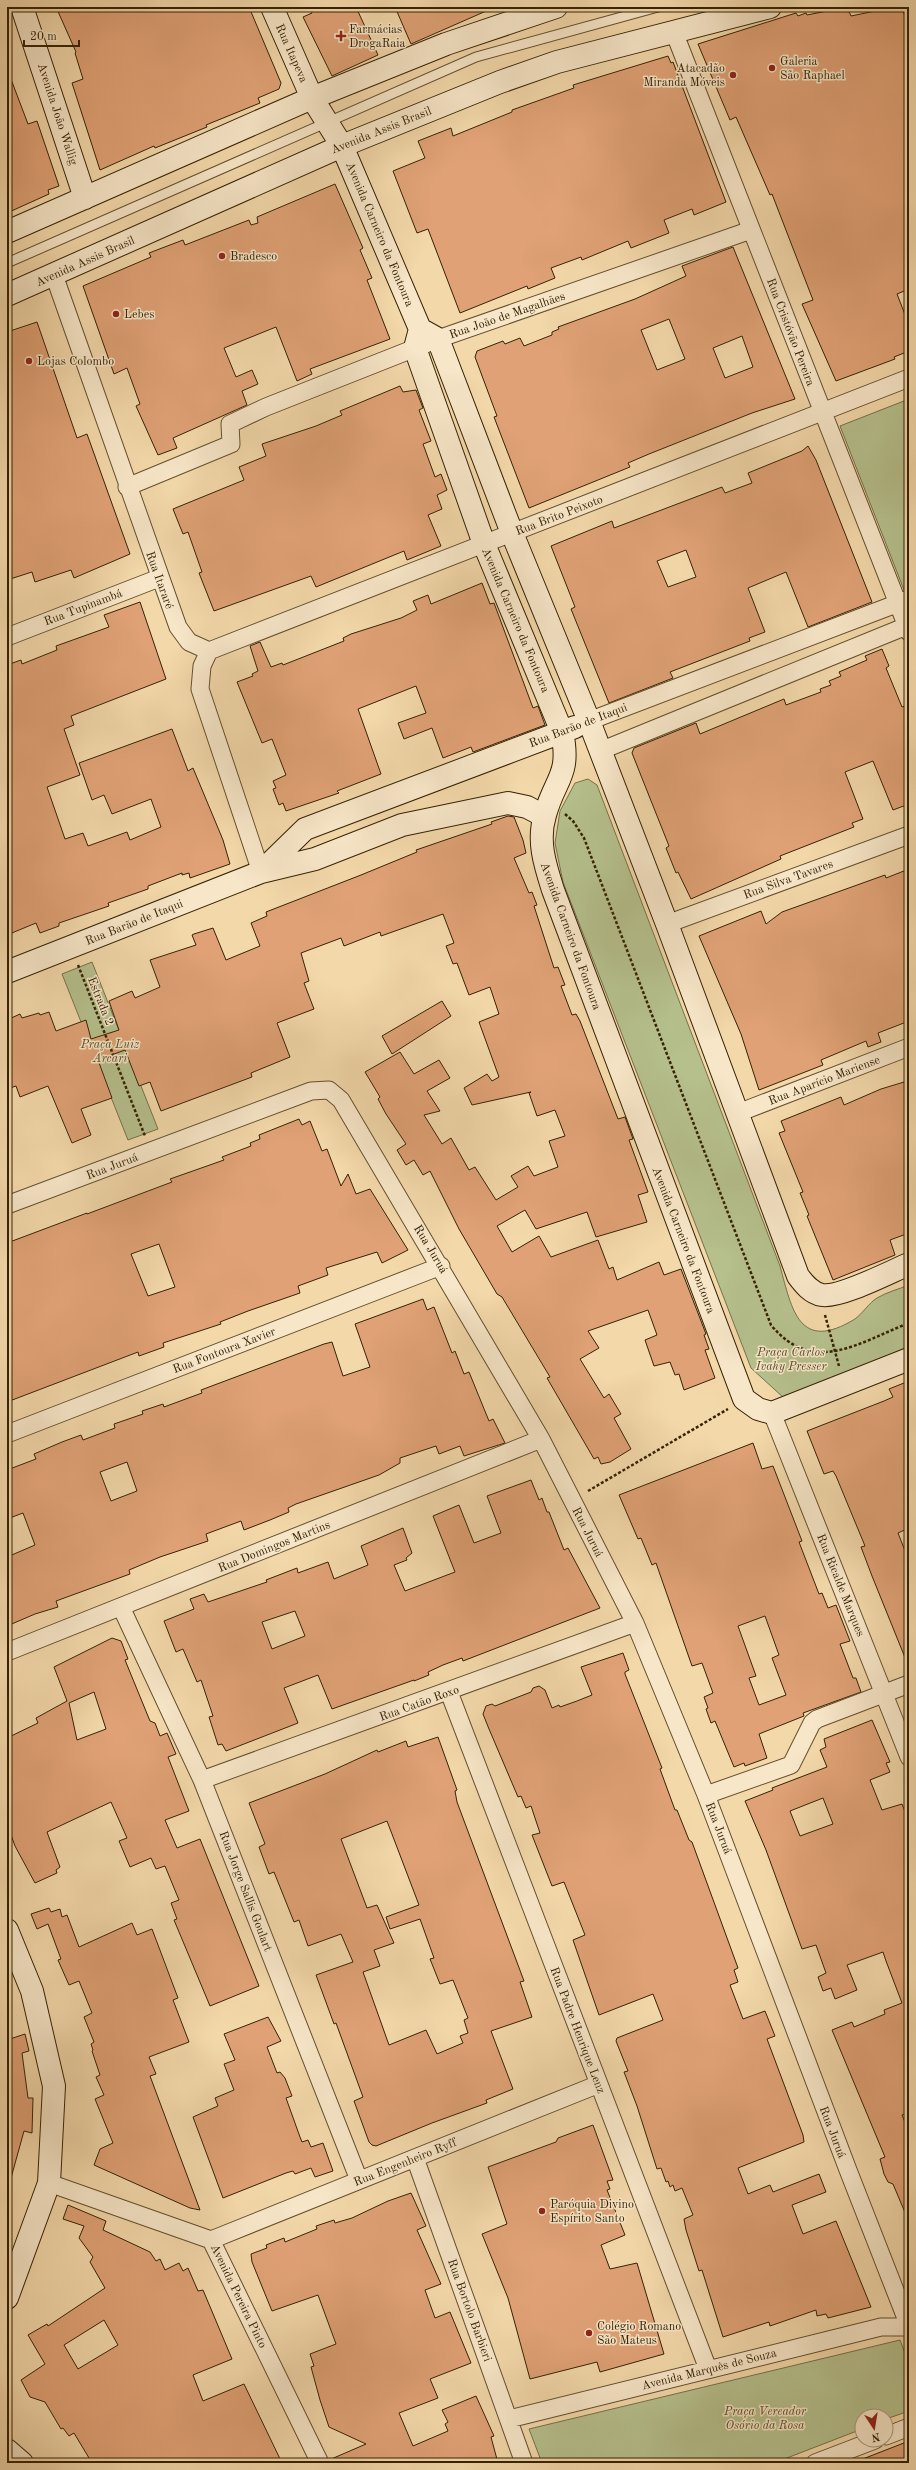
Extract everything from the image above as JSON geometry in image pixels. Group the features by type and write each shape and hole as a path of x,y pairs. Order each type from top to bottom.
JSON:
{"main road":[{"name":"Avenida João Wallig","path":"22,7 85,198"},
{"name":"Rua Itapeva","path":"272,7 312,98"},
{"name":"Avenida Assis Brasil","path":"7,295 342,146 500,82 557,62 770,7"},
{"path":"7,232 312,98 446,44 542,9"},
{"name":"Avenida Carneiro da Fontoura","path":"312,98 342,146 424,339 512,533 589,721 667,924 798,1276 808,1288 822,1295"},
{"name":"Avenida Carneiro da Fontoura","path":"424,339 484,544 562,732 566,750 565,767 541,849 553,890 744,1399"},
{"name":"Rua Barão de Itaqui","path":"261,872 305,829 589,721"},
{"name":"Rua Barão de Itaqui","path":"7,972 261,872 316,859 402,825 487,806 508,803 552,813"},
{"path":"305,829 316,859"},
{"path":"822,1295 840,1293 909,1264"},
{"path":"744,1399 758,1409 772,1414 909,1359"},
{"path":"7,1930 32,1991 54,2086 49,2184 7,2298"},
{"path":"7,2450 22,2463"}],"street":[{"name":"Rua Cristóvão Pereira","path":"674,32 822,412 904,601 908,627"},
{"name":"Rua João de Magalhães","path":"127,487 230,444 230,424 424,339 752,230"},
{"name":"Rua Itararé","path":"54,275 159,578 178,627 189,642 209,651"},
{"name":"Rua Brito Peixoto","path":"209,651 909,378"},
{"name":"Rua Tupinambá","path":"7,637 159,578"},
{"name":"Rua Barão de Itaqui","path":"589,721 904,601"},
{"path":"600,751 908,627"},
{"path":"209,651 202,666 200,689 261,872"},
{"path":"750,660 759,686"},
{"name":"Rua Silva Tavares","path":"667,924 909,834"},
{"name":"Rua Aparício Mariense","path":"738,1113 909,1047"},
{"name":"Rua Juruá","path":"7,1205 311,1091 329,1090 341,1100 441,1266 541,1439 635,1623 706,1795 848,2170 909,2326"},
{"name":"Rua Fontoura Xavier","path":"7,1434 441,1266"},
{"name":"Rua Ricalde Marques","path":"772,1414 909,1758"},
{"name":"Rua Domingos Martins","path":"7,1652 541,1439"},
{"name":"Rua Jorge Sallis Goulart","path":"121,1607 202,1780 359,2180"},
{"name":"Rua Catão Roxo","path":"202,1780 449,1692 635,1623"},
{"path":"706,1795 791,1765 812,1723 817,1719 909,1684"},
{"name":"Rua Padre Henrique Lenz","path":"449,1692 708,2369"},
{"name":"Rua Engenheiro Ryff","path":"211,2240 599,2084"},
{"name":"Rua Bortolo Barbieri","path":"415,2158 524,2463"},
{"name":"Avenida Pereira Pinto","path":"49,2184 211,2240 320,2463"},
{"name":"Avenida Marquês de Souza","path":"509,2419 881,2327 909,2326"},
{"path":"894,2433 909,2427"},
{"path":"815,2463 854,2448"}],"lane":[{"path":"7,263 476,57 658,7"}],"path":[{"path":"552,813 574,821 584,838 771,1325 782,1339 798,1349 816,1353 834,1352 909,1323"},
{"name":"Estrada 2","path":"70,947 151,1151"},
{"path":"822,1295 834,1352 845,1385"},
{"path":"572,1500 744,1399"}],"green space":[{"path":"909,399 909,588 904,590 840,426"},
{"name":"Praça Carlos Ivahy Presser","path":"588,779 597,785 780,1266 794,1311 801,1322 810,1329 821,1331 836,1328 855,1319 877,1298 909,1285 909,1347 784,1398 751,1368 563,882 555,843 560,811 575,783"},
{"name":"Praça Luiz Arcari","path":"92,962 158,1129 128,1140 62,974"},
{"name":"Praça Vereador Osório da Rosa","path":"900,2340 909,2364 909,2411 894,2416 894,2408 854,2408 854,2432 774,2463 542,2463 529,2429"}],"building":[{"path":"56,7 249,7 281,83 279,89 258,98 260,103 206,125 207,127 155,148 154,146 100,170 72,83 83,79 75,53 76,52"},
{"name":"Farmácias DrogaRaia","path":"310,7 356,7 378,55 332,76 303,17 312,13"},
{"path":"395,7 493,7 493,8 411,44"},
{"path":"847,7 851,16 890,8 891,11 902,9 909,25 909,289 897,294 909,325 909,351 894,357 895,359 836,381 802,304 813,300 772,194 770,195 736,117 730,120 698,44 796,13 798,16 806,13 807,15"},
{"path":"668,56 671,63 673,62 726,202 694,215 692,209 664,220 669,233 631,248 628,241 582,260 581,257 551,268 555,278 528,289 527,286 460,313 428,229 417,233 393,171 425,158 418,141 451,128 453,136 512,112 512,110 574,88 573,85"},
{"path":"9,74 28,124 37,121 59,186 48,190 49,194 7,213 7,75"},
{"path":"335,184 363,248 360,250 372,278 367,280 390,339 310,369 312,374 297,381 276,327 224,348 236,377 252,370 258,384 242,391 247,405 173,438 177,448 158,455 136,406 140,404 127,368 114,374 83,286 151,257 149,253 183,240 185,245 249,220 251,225 258,223 257,217"},
{"path":"733,247 795,399 752,413 649,454 628,463 630,467 529,508 494,417 497,416 475,357 477,351 503,341 505,344 520,338 524,346 552,335 552,332 559,329 558,327 635,299 686,276 682,266","holes":["669,319 685,359 657,370 641,330","742,336 753,367 725,378 713,348"]},
{"path":"37,322 77,438 87,434 130,554 74,578 71,570 35,582 32,572 7,580 7,332"},
{"path":"400,386 403,392 416,390 423,408 419,410 431,441 423,444 435,477 441,474 447,490 437,495 442,509 428,515 441,546 407,560 404,551 316,587 311,576 214,611 199,573 202,572 188,532 183,534 173,509 244,480 239,467 266,456 262,444 316,426 342,415 340,411"},
{"path":"808,446 816,460 872,602 808,627 786,572 748,588 765,632 749,638 750,641 670,672 673,678 609,703 571,609 575,607 551,546 612,521 614,528 722,487 725,493 752,483 748,473 802,451","holes":["686,550 696,577 668,587 657,561"]},
{"path":"482,583 490,604 494,603 533,708 538,706 545,725 473,752 471,747 443,758 432,728 404,739 398,723 426,713 416,686 358,709 381,774 337,791 339,793 286,811 283,803 279,805 273,789 276,788 273,781 286,775 272,739 262,743 237,682 253,676 252,674 258,671 250,646 260,642 271,667 282,663 283,665 344,641 343,638 351,634 401,618 417,610 413,601 428,595 431,604"},
{"path":"140,602 166,679 71,716 74,725 64,729 80,775 47,787 65,839 83,833 88,846 127,832 130,840 161,827 151,799 112,814 104,795 92,800 79,763 172,729 188,771 193,768 223,840 230,864 190,878 189,873 182,875 182,873 148,886 148,889 108,903 109,906 59,923 59,926 40,933 36,923 7,935 7,665 21,660 22,664 57,650 56,646 109,627 104,615"},
{"path":"882,649 889,666 886,668 902,707 909,704 909,804 893,810 873,761 845,772 863,819 852,823 854,827 780,856 781,859 691,899 678,872 676,873 666,848 669,846 632,753 634,748 696,723 700,734 784,699 786,705 821,692 820,689 831,685 829,681 841,676 839,672 867,660 865,656"},
{"path":"508,816 514,817 523,840 526,853 514,858 529,893 532,892 537,905 534,906 554,968 558,967 565,985 561,986 572,1015 576,1014 580,1021 618,1119 625,1117 633,1139 629,1140 648,1192 638,1195 647,1222 596,1237 587,1212 536,1229 525,1210 497,1226 512,1252 539,1236 551,1257 598,1240 609,1269 613,1267 617,1280 659,1262 664,1275 681,1269 706,1334 704,1335 709,1349 705,1350 715,1378 684,1390 679,1374 675,1375 670,1362 654,1366 645,1340 657,1335 648,1310 588,1331 599,1348 580,1359 604,1398 609,1394 621,1414 614,1418 631,1449 610,1462 601,1464 598,1457 594,1459 547,1378 550,1377 502,1297 497,1294 459,1229 430,1171 423,1175 414,1160 406,1165 397,1150 406,1144 386,1114 378,1099 380,1097 365,1072 400,1052 414,1074 439,1060 450,1078 427,1091 440,1111 424,1115 442,1144 451,1138 469,1170 475,1167 496,1200 518,1187 511,1176 528,1166 534,1176 558,1167 549,1141 565,1136 555,1110 537,1116 529,1093 531,1092 472,1105 464,1088 487,1074 492,1081 499,1077 479,1022 499,1014 490,987 469,995 457,963 453,964 446,946 454,943 443,914 381,936 380,932 344,946 341,938 301,953 309,981 304,983 314,1009 277,1023 290,1057 251,1073 252,1077 161,1111 150,1082 139,1086 125,1050 98,1060 112,1098 81,1109 91,1135 72,1143 48,1086 20,1097 16,1086 7,1089 7,1020 20,1014 22,1018 49,1012 56,1031 86,1020 91,1039 119,1030 109,1001 132,991 135,998 160,987 150,960 196,945 192,935 213,928 226,960 260,946 251,923 267,916 266,912 417,852 416,850 492,824 491,822"},
{"path":"909,869 909,1021 878,1033 881,1042 868,1047 866,1041 821,1060 823,1065 759,1090 741,1034 699,936 761,911 766,924 782,912 885,875 886,878"},
{"path":"442,1001 451,1016 392,1054 382,1036"},
{"path":"904,1082 905,1084 909,1082 909,1233 890,1240 895,1255 833,1280 807,1216 809,1215 800,1193 803,1192 779,1133 785,1131 781,1121 841,1097 844,1105 881,1089"},
{"path":"299,1119 302,1125 310,1121 322,1151 327,1149 341,1186 348,1174 356,1194 370,1189 408,1250 382,1263 377,1252 326,1268 328,1275 298,1286 300,1293 248,1311 220,1322 221,1324 163,1343 164,1347 139,1356 138,1352 7,1402 7,1243 172,1182 170,1179 224,1160 222,1157 251,1146 250,1143 260,1139 259,1135","holes":["159,1244 175,1287 148,1296 131,1254"]},
{"path":"423,1299 427,1310 434,1307 452,1353 455,1351 464,1374 469,1372 489,1421 493,1419 505,1443 464,1456 460,1446 439,1454 436,1446 400,1458 400,1463 379,1475 296,1504 288,1508 289,1512 244,1530 241,1521 206,1534 208,1541 160,1557 129,1570 130,1574 56,1601 58,1607 35,1614 7,1626 7,1557 35,1545 23,1513 7,1519 7,1470 36,1459 34,1454 62,1442 81,1435 83,1440 115,1428 114,1424 143,1414 142,1411 163,1404 164,1407 202,1393 201,1390 324,1344 332,1342 343,1376 370,1367 355,1324","holes":["127,1462 137,1491 111,1501 100,1472"]},
{"path":"909,1381 909,1528 898,1533 909,1561 908,1665 861,1547 865,1546 836,1476 833,1471 824,1474 807,1431 893,1397 889,1389"},
{"path":"753,1443 762,1469 773,1466 802,1541 799,1542 819,1594 822,1593 828,1608 836,1605 850,1641 840,1644 853,1678 856,1678 861,1692 803,1713 804,1716 759,1734 767,1758 745,1766 744,1763 734,1767 715,1721 711,1723 706,1709 708,1708 704,1697 713,1693 702,1663 692,1666 656,1563 652,1565 641,1538 638,1539 619,1495","holes":["765,1616 779,1655 772,1658 786,1695 759,1705 749,1678 756,1676 738,1626"]},
{"path":"531,1480 539,1500 542,1498 547,1512 549,1512 564,1550 568,1548 600,1608 463,1661 462,1658 443,1665 428,1672 429,1675 414,1681 332,1709 318,1675 284,1688 298,1723 226,1751 222,1744 218,1745 209,1717 213,1716 201,1680 197,1682 183,1649 176,1652 164,1621 194,1609 190,1599 204,1594 208,1602 267,1582 266,1580 297,1568 298,1573 328,1562 334,1579 368,1565 361,1546 403,1528 412,1553 406,1558 407,1560 394,1565 405,1591 455,1572 433,1516 459,1505 474,1543 501,1533 487,1496","holes":["295,1611 305,1636 272,1649 262,1622"]},
{"path":"112,1638 121,1641 128,1659 125,1660 150,1721 155,1723 160,1736 167,1733 176,1754 168,1757 189,1811 165,1820 177,1848 200,1839 259,1986 210,2006 174,1920 177,1919 171,1903 179,1900 165,1866 156,1869 151,1858 130,1867 119,1841 127,1838 111,1802 47,1832 60,1867 56,1870 57,1873 35,1883 15,1846 7,1824 7,1738 38,1723 36,1718 67,1701 54,1667","holes":["94,1692 106,1729 77,1740 69,1703"]},
{"path":"623,1653 629,1670 625,1672 625,1674 662,1768 660,1769 675,1810 677,1810 689,1840 692,1842 738,1968 734,1970 738,1982 730,1985 743,2019 765,2011 775,2036 767,2039 803,2135 804,2142 738,2168 748,2194 770,2185 773,2192 819,2174 826,2192 792,2205 803,2234 836,2221 871,2307 828,2318 826,2314 817,2316 816,2310 770,2326 769,2322 723,2337 702,2270 699,2271 686,2230 684,2219 693,2215 682,2188 675,2191 673,2185 670,2187 668,2181 666,2182 661,2168 657,2169 637,2106 624,2072 628,2071 616,2041 617,2038 663,2020 653,1994 599,2015 573,1940 585,1935 564,1882 552,1886 532,1835 540,1833 531,1806 526,1808 521,1796 518,1797 483,1714 486,1706 492,1704 495,1706 531,1692 533,1688 539,1686 545,1690 552,1708 559,1705 560,1707 592,1695 581,1667"},
{"path":"872,1720 890,1762 886,1763 890,1772 870,1780 882,1810 902,1804 909,1822 909,2113 902,2115 909,2132 909,2222 893,2184 888,2182 884,2174 880,2159 885,2157 832,2030 852,2022 854,2027 885,2014 884,2010 902,2003 883,1952 847,1965 857,1990 835,1999 831,1988 823,1991 818,1977 826,1973 816,1945 802,1949 766,1850 745,1801 773,1790 772,1788 827,1767 820,1750 826,1747 824,1739","holes":["823,1798 833,1824 800,1836 790,1811"]},
{"path":"438,1737 457,1790 455,1791 457,1802 524,1981 520,1982 532,2017 491,2031 513,2089 486,2100 487,2103 432,2123 376,2146 369,2142 354,2101 363,2097 336,2023 334,2024 316,1975 353,1962 341,1934 308,1946 299,1920 294,1922 274,1872 269,1874 259,1847 265,1844 249,1803 325,1774 377,1750 378,1752 406,1741 408,1747","holes":["387,1821 419,1905 386,1917 390,1929 420,1919 434,1958 430,1959 440,1984 453,1980 468,2018 464,2020 468,2033 460,2036 463,2043 437,2054 426,2030 389,2045 363,1972 380,1966 374,1950 394,1943 377,1905 367,1908 341,1839"]},
{"path":"49,1908 51,1912 60,1909 62,1917 67,1915 79,1947 132,1923 137,1935 152,1929 178,1998 173,2000 189,2042 149,2057 156,2074 150,2076 200,2210 190,2208 94,2165 100,2149 113,2143 95,2099 104,2095 96,2077 100,2075 92,2051 91,2044 94,2042 84,2017 92,2013 79,1981 69,1985 58,1960 61,1959 48,1924 37,1929 31,1914"},
{"path":"268,2017 281,2041 267,2047 277,2073 280,2072 285,2078 292,2096 286,2098 302,2142 308,2140 311,2147 323,2143 333,2171 315,2177 311,2168 295,2174 293,2171 223,2198 193,2117 218,2106 215,2098 234,2090 224,2064 235,2060 224,2034"},
{"path":"25,2034 29,2051 22,2053 28,2098 33,2098 32,2133 24,2131 11,2178 7,2177 7,2040"},
{"path":"593,2125 613,2180 607,2181 610,2189 607,2190 625,2235 601,2245 610,2269 637,2263 664,2354 600,2372 597,2362 530,2379 508,2298 482,2234 507,2224 488,2167 556,2142 558,2138"},
{"path":"411,2193 426,2226 417,2230 441,2284 425,2290 435,2318 450,2312 471,2363 430,2379 438,2398 399,2413 413,2446 448,2431 445,2424 448,2422 442,2410 476,2396 494,2436 491,2437 498,2463 330,2463 329,2460 366,2444 329,2427 320,2400 311,2367 314,2366 310,2354 336,2344 318,2295 272,2311 252,2262 251,2254 267,2248 266,2245 284,2238 285,2242 317,2229 316,2226 334,2220 335,2223 352,2218 388,2201"},
{"path":"68,2205 106,2221 103,2230 150,2252 156,2261 160,2259 165,2270 179,2263 183,2271 188,2268 198,2291 203,2290 232,2359 193,2375 203,2401 244,2384 282,2463 92,2463 74,2433 69,2436 63,2428 61,2429 45,2402 30,2397 21,2380 45,2364 28,2335 47,2324 48,2326 105,2288 90,2262 93,2257 79,2238 84,2226 63,2219","holes":["104,2320 118,2345 78,2369 64,2345"]},
{"path":"909,2441 909,2463 855,2463 894,2448"}],"place":[{"name":"Farmácias DrogaRaia","path":"341,36"},
{"name":"Galeria São Raphael","path":"772,68"},
{"name":"Atacadão Miranda Móveis","path":"733,75"},
{"name":"Bradesco","path":"222,256"},
{"name":"Lebes","path":"116,314"},
{"name":"Lojas Colombo","path":"29,361"},
{"name":"Paróquia Divino Espírito Santo","path":"542,2211"},
{"name":"Colégio Romano São Mateus","path":"589,2333"}]}
